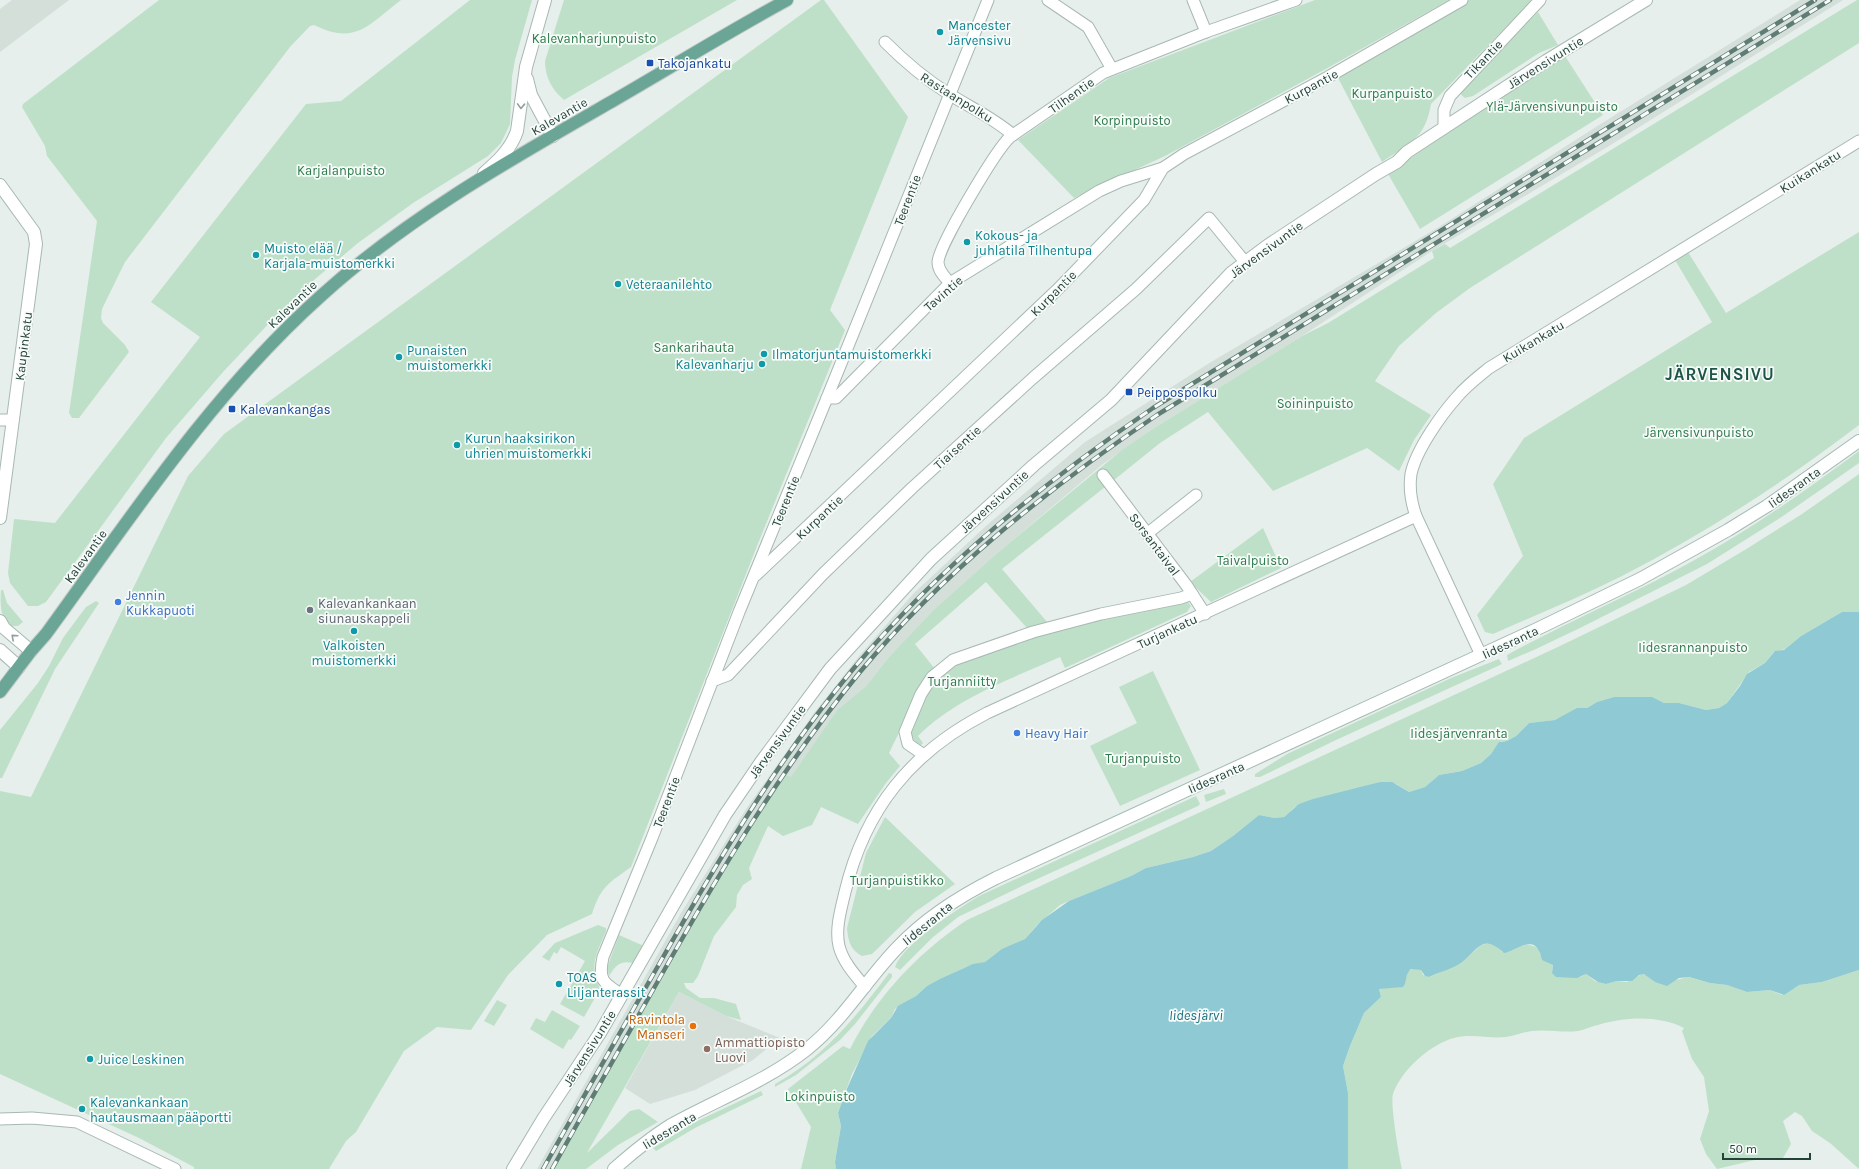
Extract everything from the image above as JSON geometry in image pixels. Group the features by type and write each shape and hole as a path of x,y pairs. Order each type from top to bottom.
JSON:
{"main road":[{"name":"Kalevantie","path":"0,692 46,634 193,436 255,362 308,307 356,265 414,221 553,136 787,0"}],"street":[{"path":"468,187 502,156 514,139 519,124 526,67 545,0"},
{"name":"Teerentie","path":"622,995 607,985 602,979 600,969 603,957 652,838 738,612 754,578 828,398 988,0"},
{"path":"1048,0 1088,27 1112,69"},
{"path":"1193,0 1206,32"},
{"name":"Tilhentie","path":"950,283 940,272 938,263 943,247 978,184 1004,142 1103,73 1206,32 1296,0"},
{"name":"Kurpantie","path":"754,578 1054,294 1144,200 1163,168 1184,154 1328,77 1462,0"},
{"name":"Tikantie","path":"1444,128 1444,110 1450,96 1540,0"},
{"name":"Järvensivuntie","path":"514,1167 543,1119 588,1052 725,815 776,741 830,669 931,559 1034,465 1111,400 1200,304 1245,262 1369,178 1393,164 1407,152 1546,61 1646,0"},
{"name":"Rastaanpolku","path":"885,42 915,70 949,94 995,120 1013,135"},
{"path":"526,67 527,84 531,95 553,136"},
{"name":"Kuikankatu","path":"1481,655 1416,516 1410,495 1410,484 1415,461 1420,450 1457,396 1489,368 1859,141"},
{"name":"Tavintie","path":"828,398 836,398 950,283 1099,191 1121,181 1163,168"},
{"name":"Kaupinkatu","path":"0,518 36,244 34,232 2,192"},
{"name":"Tiaisentie","path":"712,681 728,676 823,574 912,488 1033,378 1136,289 1209,218 1245,262"},
{"path":"0,420 13,420"},
{"name":"Iidesranta","path":"614,1169 635,1150 671,1126 763,1079 793,1060 838,1020 897,947 940,910 976,888 1542,627 1666,566 1767,506 1859,441"},
{"name":"Sorsantaival","path":"1103,475 1148,533 1205,614"},
{"path":"1148,533 1196,494"},
{"name":"Turjankatu","path":"865,987 843,957 838,940 839,924 849,879 858,849 879,808 896,784 924,755 952,733 980,716 1416,516"},
{"name":"Turjankatu","path":"924,755 908,744 905,732 921,694 932,677 942,667 953,660 1033,632 1101,614 1181,598 1192,594"},
{"path":"0,621 4,628 31,651"},
{"path":"0,650 19,667"},
{"path":"0,1119 32,1118 77,1122 175,1169"}],"shaded area":[{"path":"12,0 69,0 0,52 0,9"},
{"path":"1800,0 1843,0 1609,146 1432,251 1302,336 1151,430 1103,464 1002,549 889,657 866,686 837,710 761,822 560,1169 537,1169 681,913 746,809 814,713 860,655 913,594 987,525 1085,442 1211,362 1439,227"},
{"name":"Ammattiopisto Luovi","path":"679,992 726,1016 780,1038 753,1060 695,1090 650,1104 625,1088"}],"green space":[{"path":"159,0 401,0 370,24 352,33 328,31 314,25 310,26 290,47 125,262 102,309 101,318 103,323 125,345 129,352 79,418 72,418 69,413 97,221 47,156 45,146 22,107 23,104"},
{"name":"Karjalanpuisto","path":"470,0 532,0 515,60 512,77 510,124 501,143 488,156 413,203 358,243 314,280 274,318 223,372 166,438 46,602 38,606 28,606 10,583 8,573 14,519 55,523 200,337 151,302 306,104 341,101"},
{"name":"Kalevanharjunpuisto","path":"564,0 737,0 564,100 550,83 546,72 545,61"},
{"name":"Sankarihauta","path":"821,0 824,0 908,117 830,310 845,330 757,546 631,867 617,877 602,891 592,914 547,935 508,975 471,1030 437,1027 404,1051 356,1132 346,1141 329,1169 194,1169 194,1167 139,1138 0,1074 0,791 31,797 188,476 224,434"},
{"name":"Korpinpuisto","path":"1315,0 1449,0 1165,156 1074,198 1018,140 1109,78"},
{"name":"Kurpanpuisto","path":"1468,0 1532,0 1431,104 1425,125 1415,139 1382,162 1337,76"},
{"name":"Soininpuisto","path":"1859,0 1859,43 1470,288 1436,313 1399,346 1375,381 1431,415 1414,440 1399,471 1367,448 1273,491 1208,412 1160,443 1114,480 1132,503 1123,510 1105,487 1002,569 1048,623 1027,628 986,582 915,644 935,669 917,696 889,753 900,766 886,783 858,824 821,807 812,825 783,836 768,826 749,868 752,879 743,885 737,895 736,907 714,936 698,976 693,983 684,983 686,988 700,998 714,998 736,1004 741,1020 726,1016 679,992 587,1153 630,1111 639,1109 658,1122 618,1145 586,1169 551,1169 728,862 783,774 791,777 837,710 866,686 889,657 935,609 1002,549 1122,450 1151,430 1302,336 1328,323 1434,258 1432,251 1445,244 1450,248"},
{"path":"1538,12 1558,45 1539,53 1473,96 1463,97 1461,93 1462,88"},
{"name":"Ylä-Järvensivunpuisto","path":"1565,56 1603,115 1420,229 1388,174 1474,114"},
{"name":"Järvensivunpuisto","path":"1859,232 1859,425 1802,467 1744,506 1653,560 1590,591 1493,634 1485,632 1477,615 1523,556 1493,484 1524,438 1712,322 1675,260 1688,252 1726,313"},
{"path":"1859,451 1859,463 1783,516 1707,564 1580,628 1508,661 1507,655 1645,586 1735,537 1798,495"},
{"path":"1859,474 1859,612 1842,612 1801,636 1785,649 1773,653 1765,663 1749,672 1727,703 1719,708 1706,710 1679,703 1664,703 1649,697 1614,697 1597,702 1587,708 1574,710 1555,720 1529,723 1516,736 1507,741 1501,741 1491,754 1481,763 1462,771 1439,775 1425,787 1409,792 1396,784 1380,782 1295,807 1284,817 1274,818 1259,815 1211,851 1193,857 1146,868 1131,876 1060,905 1037,925 1025,939 996,954 985,962 964,968 927,986 916,996 895,1009 891,1018 872,1036 852,1074 838,1113 841,1126 835,1162 836,1169 801,1169 811,1127 788,1089 843,1046 850,1049 872,1011 900,977 932,946 967,920 1560,646 1686,585 1802,514"},
{"name":"Taivalpuisto","path":"1263,528 1281,568 1211,602 1190,582"},
{"path":"1,590 3,590 7,603 23,622 18,626 9,626 2,614"},
{"path":"96,601 99,603 55,669 2,778 0,778 0,730 38,683 49,666 63,638 86,607"},
{"name":"Turjanniitty","path":"1182,601 1188,602 1191,606 1187,612 1065,668 1060,657 985,690 949,711 933,723 918,736 923,743 920,746 911,737 910,731 924,695 944,669 1034,634"},
{"path":"1499,659 1502,664 1500,665 1336,740 1260,777 1255,777 1255,774 1287,754 1451,678"},
{"name":"Turjanpuisto","path":"1153,671 1200,770 1120,806 1090,746 1137,723 1119,687"},
{"path":"1224,789 1226,794 1206,802 1204,795"},
{"path":"1196,796 1200,804 1198,806 1024,885 958,917 932,938 900,970 895,967 900,958 920,938 945,918 979,896"},
{"name":"Turjanpuistikko","path":"885,817 955,884 915,912 872,954 862,956 852,948 848,937 847,928 866,853"},
{"path":"598,925 606,928 594,966 600,989 584,1017 560,1004 585,961 561,947 557,954 554,952 549,961 542,957 555,943"},
{"path":"619,935 644,946 633,963 625,962 619,964 609,976 607,968"},
{"path":"1490,943 1499,947 1502,952 1526,945 1535,946 1539,949 1543,959 1553,965 1552,971 1580,977 1586,974 1595,981 1606,984 1617,981 1627,982 1642,974 1647,975 1655,982 1688,977 1710,983 1727,985 1747,992 1770,990 1782,995 1799,985 1822,982 1859,970 1859,1169 1830,1143 1812,1131 1802,1116 1795,1112 1783,1121 1791,1144 1783,1158 1759,1159 1717,1169 1706,1154 1700,1139 1709,1111 1704,1077 1692,1059 1682,1031 1684,1028 1652,1019 1630,1019 1608,1022 1578,1031 1538,1031 1506,1037 1467,1036 1445,1041 1427,1052 1410,1067 1397,1085 1393,1094 1392,1100 1394,1119 1402,1169 1348,1169 1348,1093 1343,1066 1364,1013 1381,997 1379,989 1405,983 1407,972 1414,968 1421,970 1423,975 1429,977 1461,963 1481,945"},
{"path":"889,973 892,974 892,977 855,1024 840,1040 796,1075 775,1087 775,1084 809,1061 838,1035"},
{"path":"497,1000 507,1005 494,1026 484,1021"},
{"path":"552,1010 580,1026 563,1049 530,1029 536,1018 545,1022"},
{"path":"761,1091 763,1095 695,1128 656,1151 653,1148 693,1123"}],"water":[{"name":"Iidesjärvi","path":"1842,612 1859,612 1859,970 1822,982 1799,985 1784,995 1770,990 1747,992 1727,985 1710,983 1689,977 1679,978 1667,986 1655,982 1644,974 1639,975 1632,981 1617,981 1606,984 1598,982 1586,974 1577,978 1556,977 1552,973 1553,965 1542,960 1541,954 1536,946 1532,944 1527,944 1504,953 1491,944 1481,945 1461,963 1429,977 1425,976 1421,970 1411,969 1403,987 1379,989 1381,997 1364,1013 1343,1066 1348,1093 1348,1169 836,1169 835,1162 841,1126 838,1113 846,1091 868,1041 891,1018 898,1006 916,996 927,986 940,979 973,964 985,962 1002,949 1025,939 1042,920 1069,901 1131,876 1146,868 1193,857 1211,851 1259,815 1274,818 1284,817 1299,804 1380,782 1392,782 1409,792 1425,787 1439,775 1462,771 1481,763 1491,754 1499,742 1507,741 1516,736 1529,723 1555,720 1577,708 1587,708 1597,702 1614,697 1652,697 1664,703 1679,703 1706,710 1719,708 1727,703 1747,674 1765,663 1775,651 1784,650 1801,636"}],"railway":[{"path":"543,1169 703,888 749,812 774,775 799,739 854,668 887,631 957,561 1033,496 1153,408 1815,0"},
{"path":"552,1169 704,901 778,783 831,708 860,672 892,635 962,566 1038,502 1077,472 1157,415 1830,0"}],"place":[{"name":"Mancester Järvensivu","path":"940,32"},
{"name":"Takojankatu","path":"650,63"},
{"name":"Kokous- ja juhlatila Tilhentupa","path":"967,242"},
{"name":"Muisto elää / Karjala-muistomerkki","path":"256,255"},
{"name":"Veteraanilehto","path":"618,284"},
{"name":"Ilmatorjuntamuistomerkki","path":"764,354"},
{"name":"Punaisten muistomerkki","path":"399,357"},
{"name":"Kalevanharju","path":"762,364"},
{"name":"Peippospolku","path":"1129,392"},
{"name":"Kalevankangas","path":"232,409"},
{"name":"Kurun haaksirikon uhrien muistomerkki","path":"457,445"},
{"name":"Jennin Kukkapuoti","path":"118,602"},
{"name":"Kalevankankaan siunauskappeli","path":"310,610"},
{"name":"Valkoisten muistomerkki","path":"354,631"},
{"name":"Heavy Hair","path":"1017,733"},
{"name":"TOAS Liljanterassit","path":"559,984"},
{"name":"Ravintola Manseri","path":"693,1026"},
{"name":"Ammattiopisto Luovi","path":"707,1049"},
{"name":"Juice Leskinen","path":"90,1059"},
{"name":"Kalevankankaan hautausmaan pääportti","path":"82,1109"}],"district":[{"name":"JÄRVENSIVU","path":"1720,374"}],"park label":[{"name":"Iidesrannanpuisto","path":"1693,647"},
{"name":"Iidesjärvenranta","path":"1459,733"},
{"name":"Lokinpuisto","path":"820,1096"}]}
